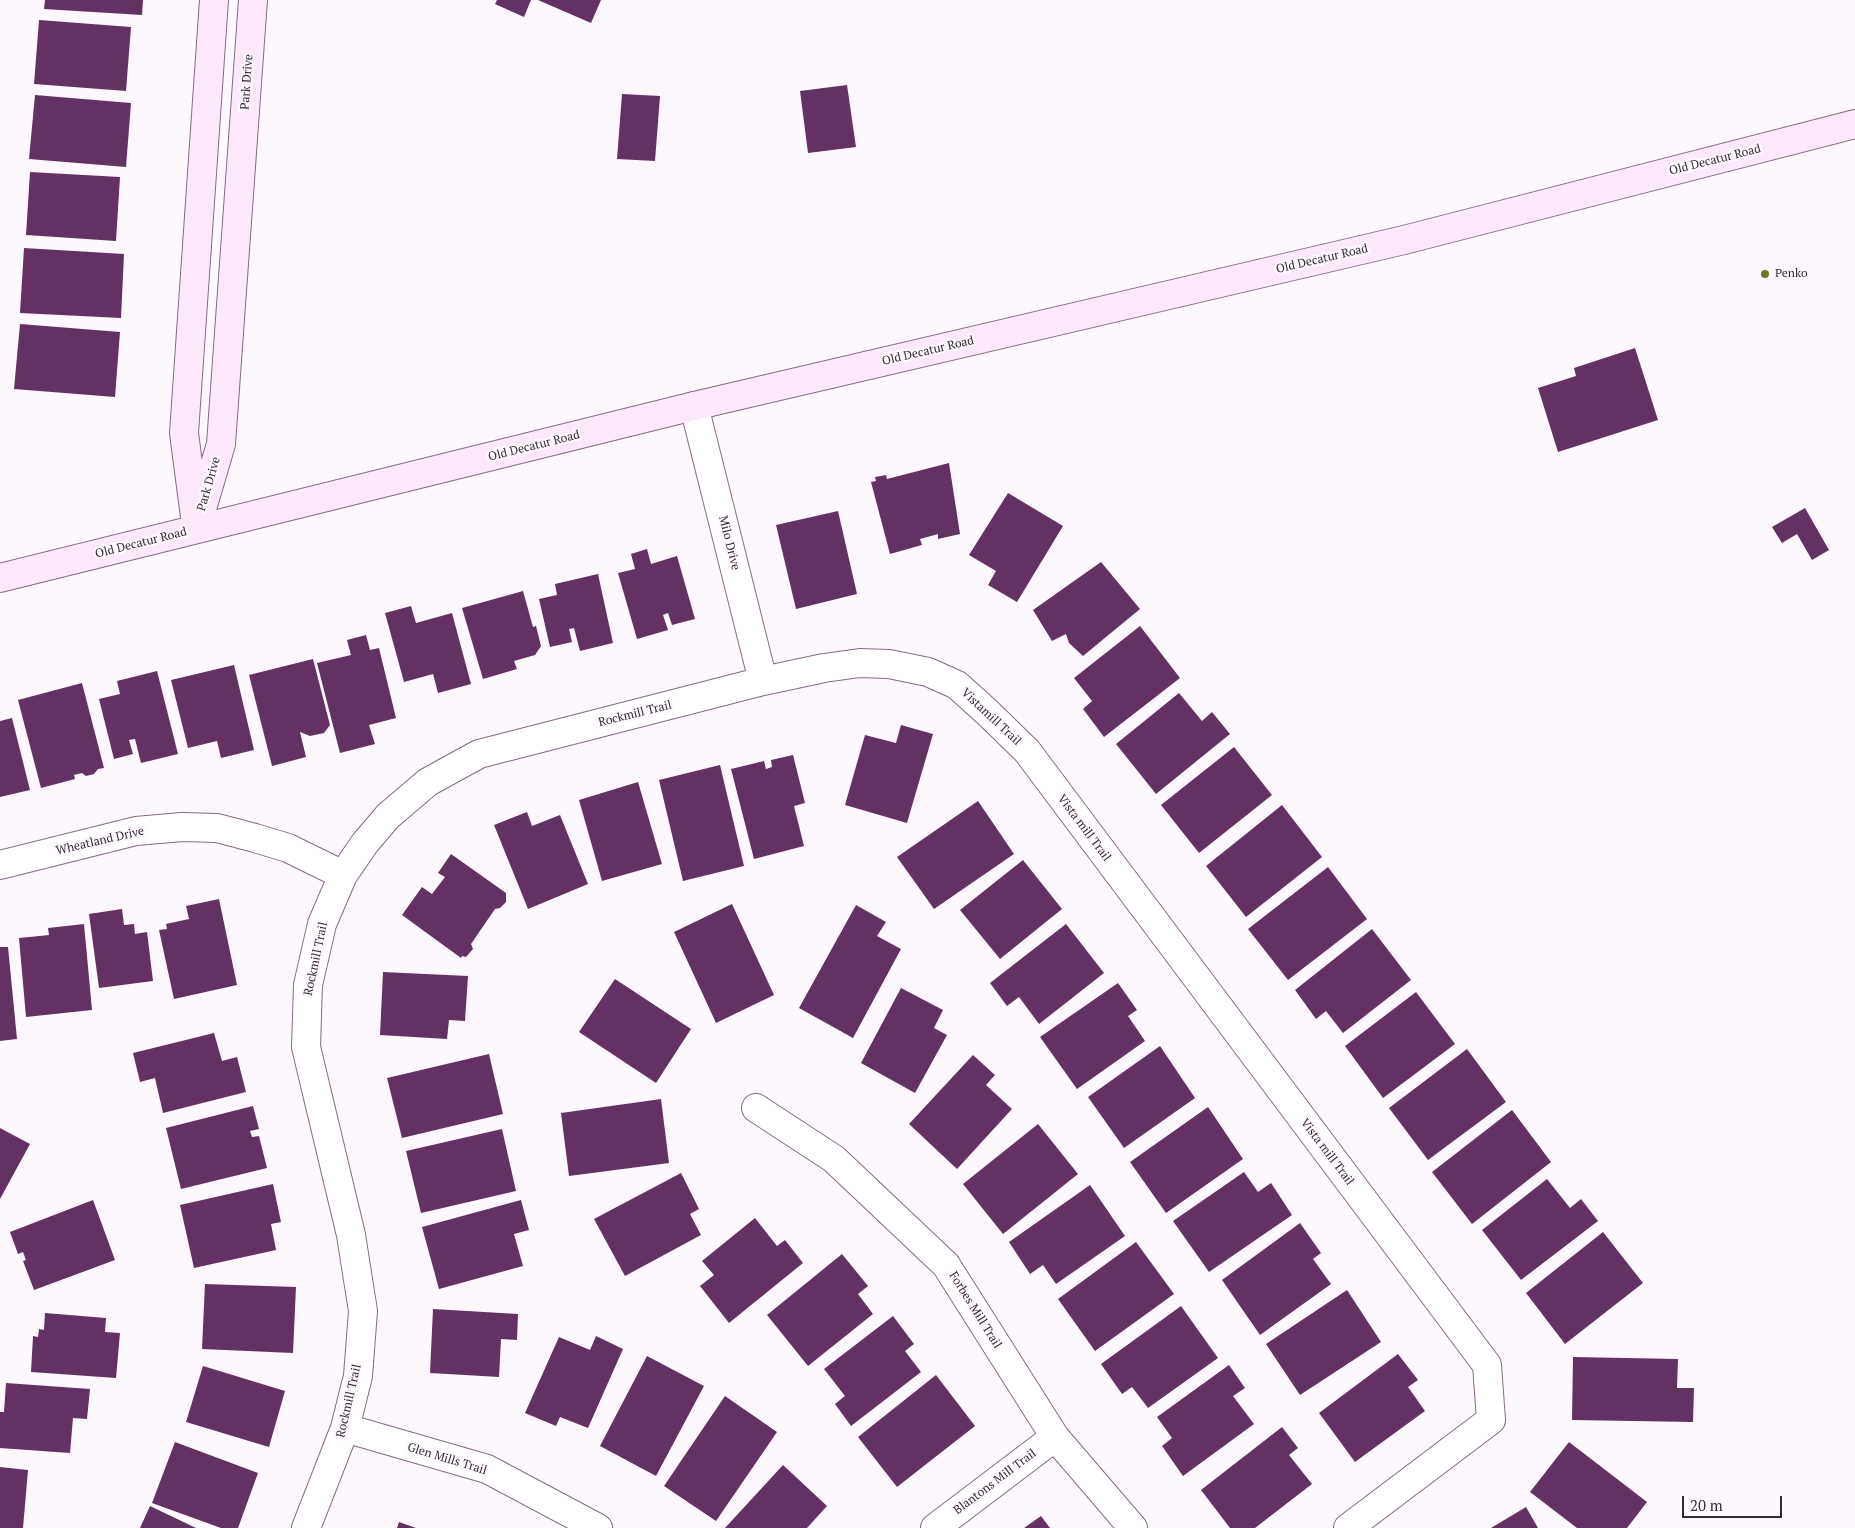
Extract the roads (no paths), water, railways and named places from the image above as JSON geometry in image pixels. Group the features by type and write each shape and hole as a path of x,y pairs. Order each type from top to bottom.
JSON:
{"street":[{"name":"Park Drive","path":"196,529 184,433 214,0"},
{"name":"Park Drive","path":"196,529 221,444 253,0"},
{"name":"Old Decatur Road","path":"0,578 694,406 1404,240 1855,124"},
{"name":"Milo Drive","path":"694,406 763,681"},
{"name":"Rockmill Trail","path":"306,1528 345,1428 358,1376 363,1311 351,1235 306,1047 308,985 322,924 343,875 365,843 388,816 428,782 479,754 763,681 824,668 860,664 889,664 928,672"},
{"name":"Vistamill Trail","path":"928,672 957,685 1027,751"},
{"name":"Vista mill Trail","path":"1027,751 1487,1365 1491,1420 1348,1528"},
{"name":"Wheatland Drive","path":"0,865 136,831 182,827 217,828 288,848 343,875"},
{"name":"Forbes Mill Trail","path":"756,1108 834,1159 946,1265 1055,1437 1133,1528"},
{"name":"Glen Mills Trail","path":"345,1428 487,1469 598,1528"},
{"name":"Blantons Mill Trail","path":"935,1528 1055,1437"}],"place":[{"name":"Penko","path":"1765,274"}]}
